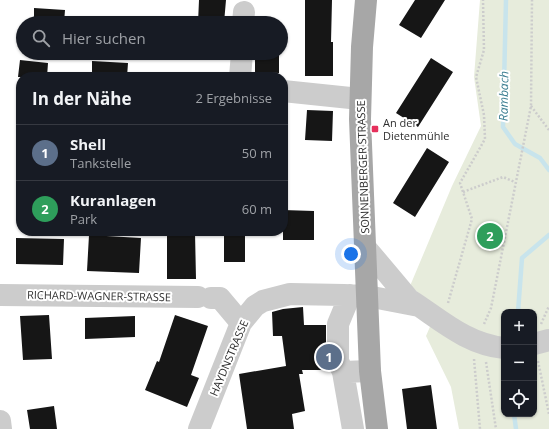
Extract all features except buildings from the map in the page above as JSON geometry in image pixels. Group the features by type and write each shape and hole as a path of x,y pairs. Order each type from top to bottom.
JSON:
{"main road":[{"name":"SONNENBERGER STRASSE","path":"366,0 360,99 366,247 359,295 377,429"}],"street":[{"path":"240,72 241,60"},
{"path":"288,92 360,99"},
{"path":"366,247 414,302 442,323 477,342 501,348"},
{"name":"HAYDNSTRASSE","path":"199,429 242,323 254,306 275,296 290,294 359,295"},
{"name":"RICHARD-WAGNER-STRASSE","path":"0,295 220,298 242,323"},
{"path":"353,429 343,372 338,361 338,324 359,295 414,302"},
{"path":"343,372 370,371"},
{"path":"0,421 1,429"}],"path":[{"path":"442,323 472,219 460,183 485,139 484,115 476,77 484,50 483,0"},
{"path":"483,328 491,308 531,106 532,0"},
{"path":"531,106 549,130"},
{"path":"463,192 503,177 515,182"},
{"path":"539,343 549,414"},
{"path":"480,429 474,356 486,361 496,429"}],"green space":[{"path":"480,0 549,0 549,429 459,429 451,387 426,336 438,308 410,286 452,186 481,126 474,77"}],"waterway":[{"name":"Rambach","path":"506,0 503,127 515,144 540,158 549,170"},
{"name":"Rambach","path":"518,309 522,258 549,235"},
{"name":"Rambach","path":"514,417 516,429"}],"place":[{"name":"An der Dietenmühle","path":"375,129"},
{"name":"Kuranlagen","path":"490,236"},
{"name":"Shell","path":"329,357"}]}
